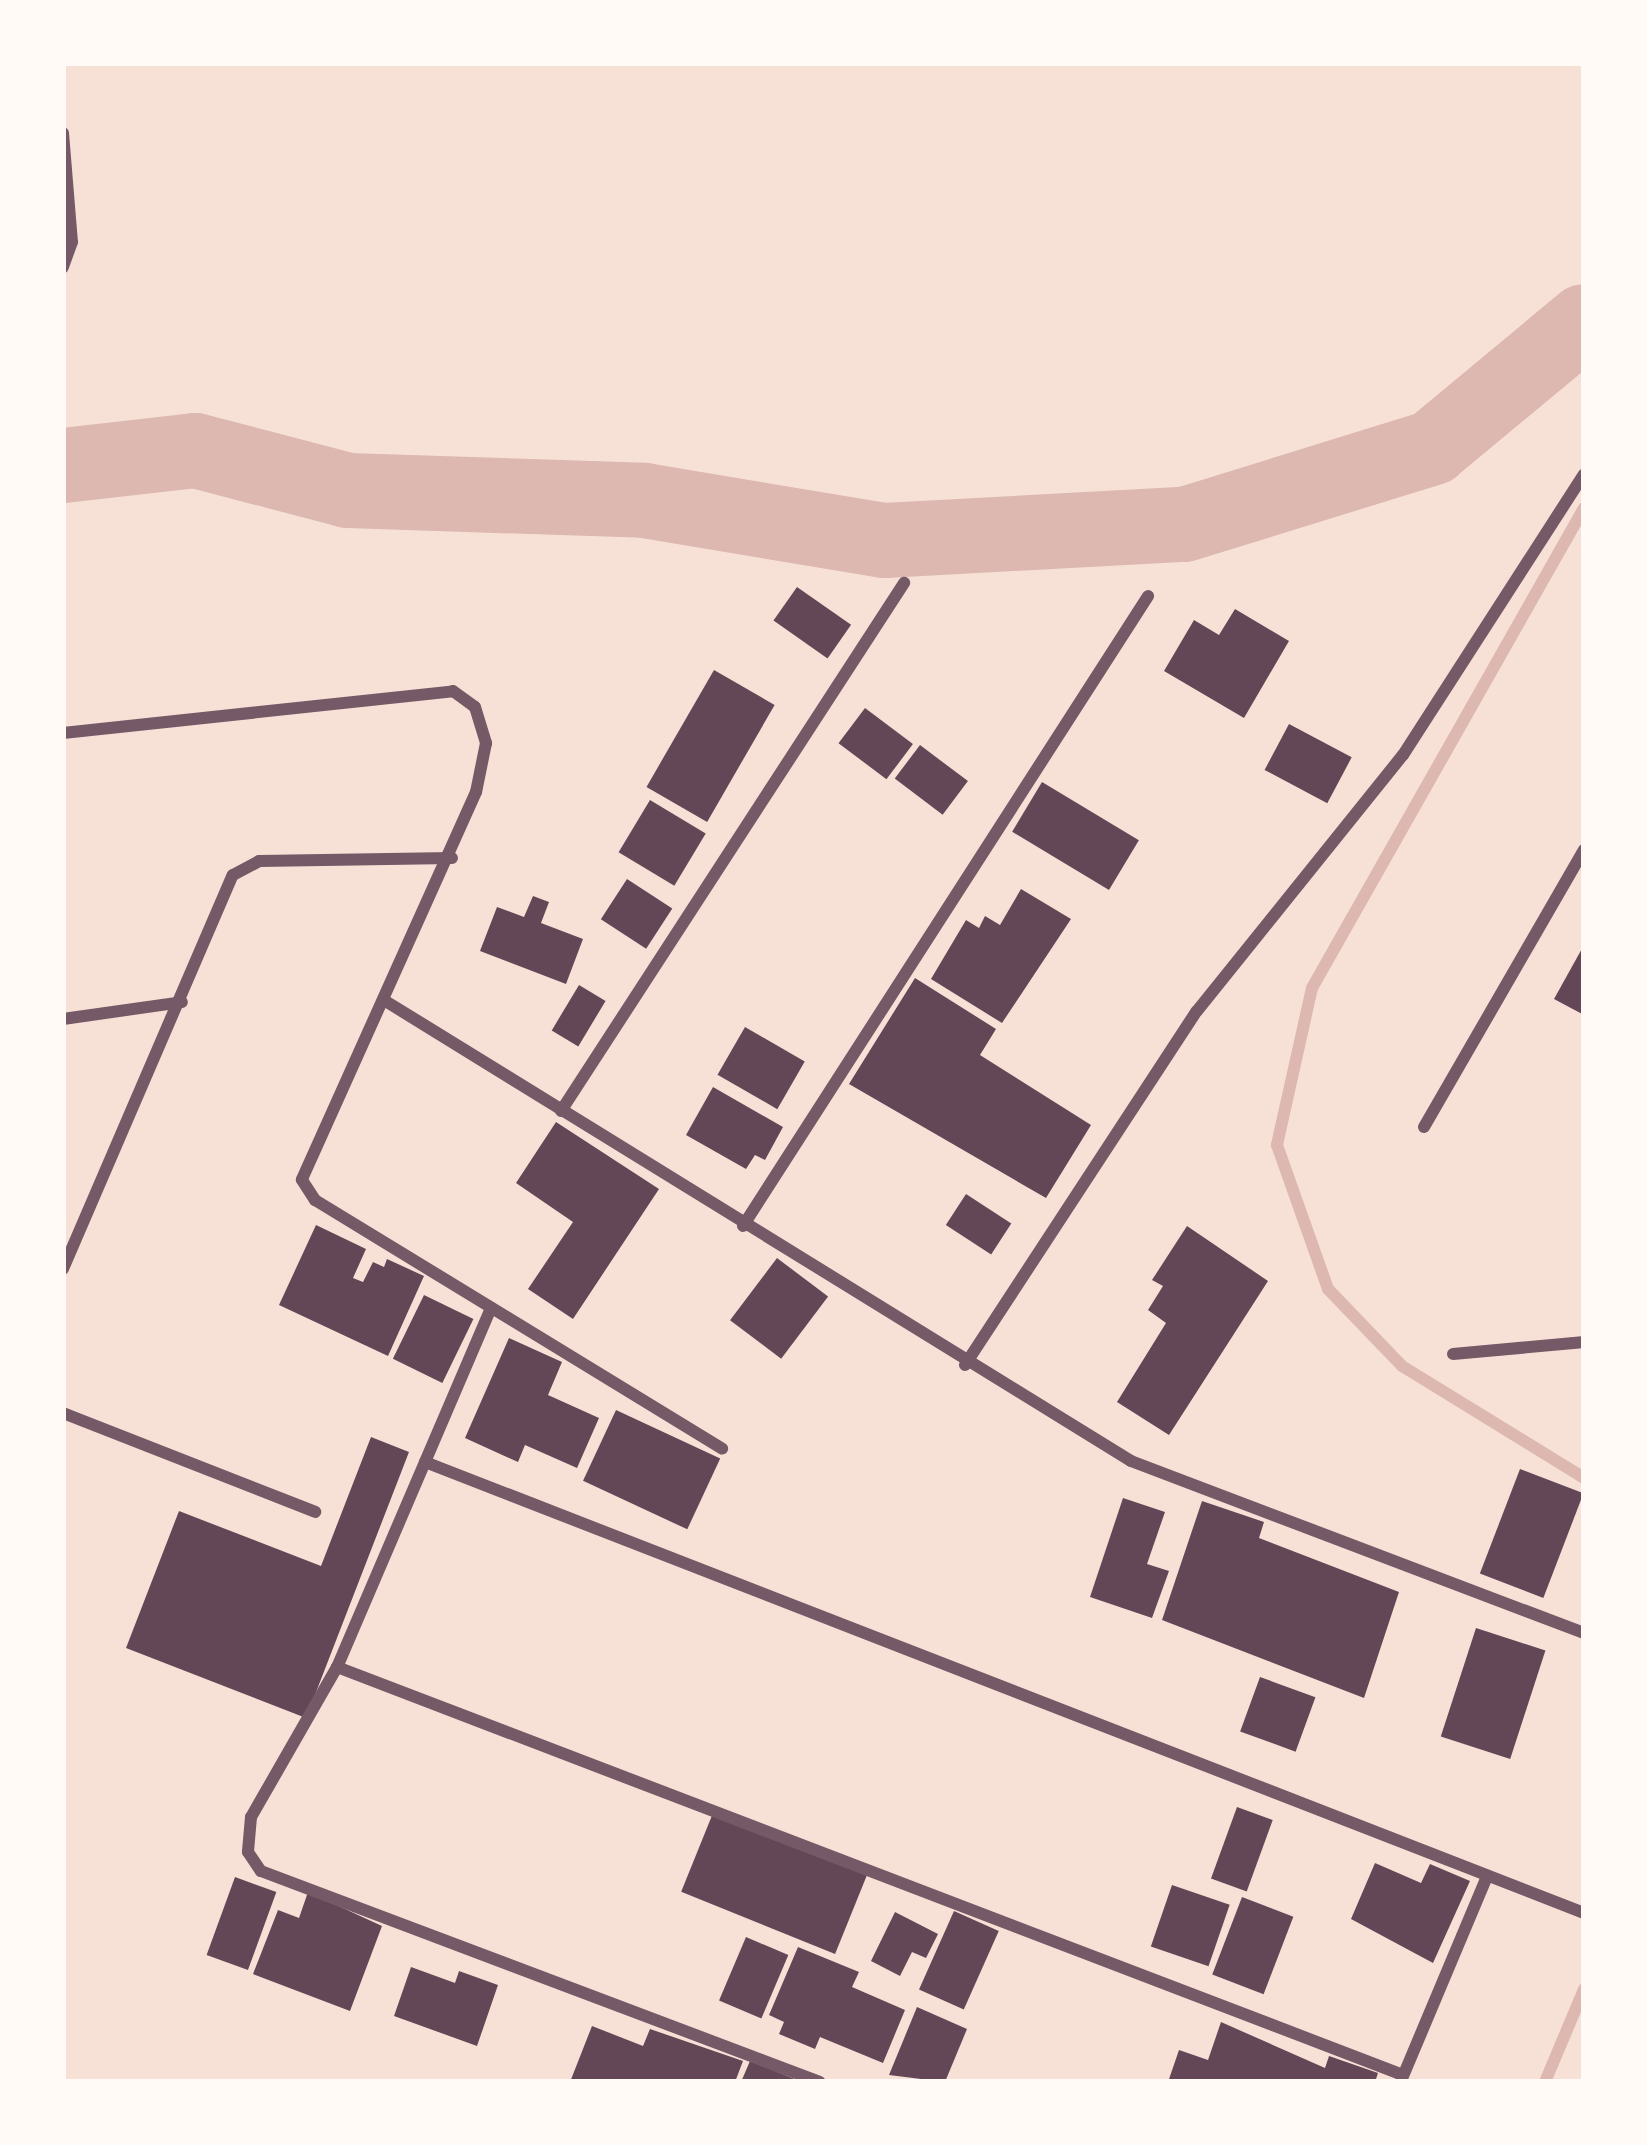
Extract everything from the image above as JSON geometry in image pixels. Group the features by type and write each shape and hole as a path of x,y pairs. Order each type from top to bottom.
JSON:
{"street":[{"path":"63,133 72,242 63,267"},
{"path":"965,1365 1197,1011 1403,755 1584,474"},
{"path":"562,1112 904,583"},
{"path":"743,1226 1148,596"},
{"path":"63,733 453,691 475,707 485,743 452,858 387,1002 306,1156 302,1180 315,1200 722,1448"},
{"path":"1424,1126 1584,850"},
{"path":"63,1269 233,875 259,861 452,858"},
{"path":"63,1019 182,1002"},
{"path":"387,1002 965,1365 1131,1461 1584,1633"},
{"path":"490,1309 338,1666 251,1817 248,1852 261,1871 820,2082"},
{"path":"1454,1354 1584,1342"},
{"path":"63,1413 315,1512"},
{"path":"425,1462 1584,1913"},
{"path":"338,1666 1402,2079 1487,1876"}],"building":[{"path":"797,587 851,625 828,658 773,621"},
{"path":"1235,609 1289,641 1244,718 1164,671 1194,620 1219,635"},
{"path":"714,670 775,705 707,822 646,787"},
{"path":"865,708 913,744 886,779 839,743"},
{"path":"1289,724 1352,757 1327,803 1265,770"},
{"path":"920,745 968,781 943,815 895,779"},
{"path":"1042,782 1139,840 1109,890 1012,832"},
{"path":"650,800 706,833 674,886 619,852"},
{"path":"627,879 672,908 646,949 601,919"},
{"path":"1021,889 1071,919 1002,1023 931,979 966,920 979,928 985,916 1000,925"},
{"path":"533,896 549,902 541,923 583,939 566,984 480,951 497,907 524,917"},
{"path":"1584,945 1584,1015 1554,999"},
{"path":"915,978 996,1029 980,1055 1091,1125 1046,1198 849,1084"},
{"path":"579,985 606,1001 578,1046 552,1030"},
{"path":"745,1027 805,1062 777,1109 718,1075"},
{"path":"713,1087 783,1127 765,1160 755,1155 746,1169 686,1135"},
{"path":"556,1122 659,1189 573,1319 528,1289 573,1222 516,1183"},
{"path":"966,1194 1011,1223 991,1254 946,1225"},
{"path":"316,1225 366,1249 353,1278 363,1282 373,1262 384,1267 387,1259 424,1276 388,1356 279,1305"},
{"path":"1187,1226 1268,1281 1169,1435 1117,1402 1166,1323 1148,1310 1163,1286 1152,1280"},
{"path":"777,1258 828,1297 781,1359 730,1320"},
{"path":"424,1295 473,1319 442,1383 393,1359"},
{"path":"509,1338 562,1362 548,1395 599,1418 577,1468 525,1445 518,1462 465,1438"},
{"path":"616,1410 720,1459 687,1529 583,1481"},
{"path":"371,1437 409,1452 306,1718 126,1648 179,1511 321,1566"},
{"path":"1520,1469 1583,1493 1543,1598 1480,1574"},
{"path":"1123,1498 1165,1512 1147,1564 1169,1571 1152,1618 1090,1597"},
{"path":"1202,1501 1264,1522 1259,1538 1399,1592 1364,1698 1162,1620"},
{"path":"1476,1628 1545,1651 1510,1759 1441,1736"},
{"path":"1260,1677 1315,1697 1296,1752 1240,1732"},
{"path":"1237,1807 1273,1820 1247,1891 1211,1878"},
{"path":"713,1813 867,1875 835,1954 681,1892"},
{"path":"1375,1863 1421,1883 1430,1864 1470,1881 1433,1963 1351,1919"},
{"path":"235,1877 276,1892 248,1970 207,1955"},
{"path":"1172,1885 1230,1905 1209,1966 1151,1946"},
{"path":"308,1892 382,1926 350,2011 253,1974 278,1910 299,1918"},
{"path":"1242,1897 1293,1917 1264,1994 1212,1974"},
{"path":"954,1911 999,1931 964,2009 919,1990"},
{"path":"895,1912 938,1934 926,1958 912,1952 900,1976 871,1961"},
{"path":"746,1937 788,1955 761,2018 719,2001"},
{"path":"798,1947 859,1972 852,1987 905,2010 883,2063 820,2037 815,2049 779,2034 784,2022 769,2015"},
{"path":"411,1967 455,1983 459,1971 498,1985 477,2046 394,2016"},
{"path":"917,2007 967,2029 945,2082 889,2075"},
{"path":"1221,2022 1325,2068 1329,2056 1378,2073 1375,2082 1168,2082 1179,2050 1208,2060"},
{"path":"592,2026 643,2046 650,2029 743,2061 735,2082 570,2082"},
{"path":"750,2061 802,2082 741,2082"}],"waterway":[{"path":"63,465 195,450 347,490 644,500 884,540 1184,524 1432,447 1584,321"},
{"path":"1584,508 1312,988 1277,1145 1328,1289 1402,1366 1584,1478"},
{"path":"1545,2082 1584,1989"}]}
